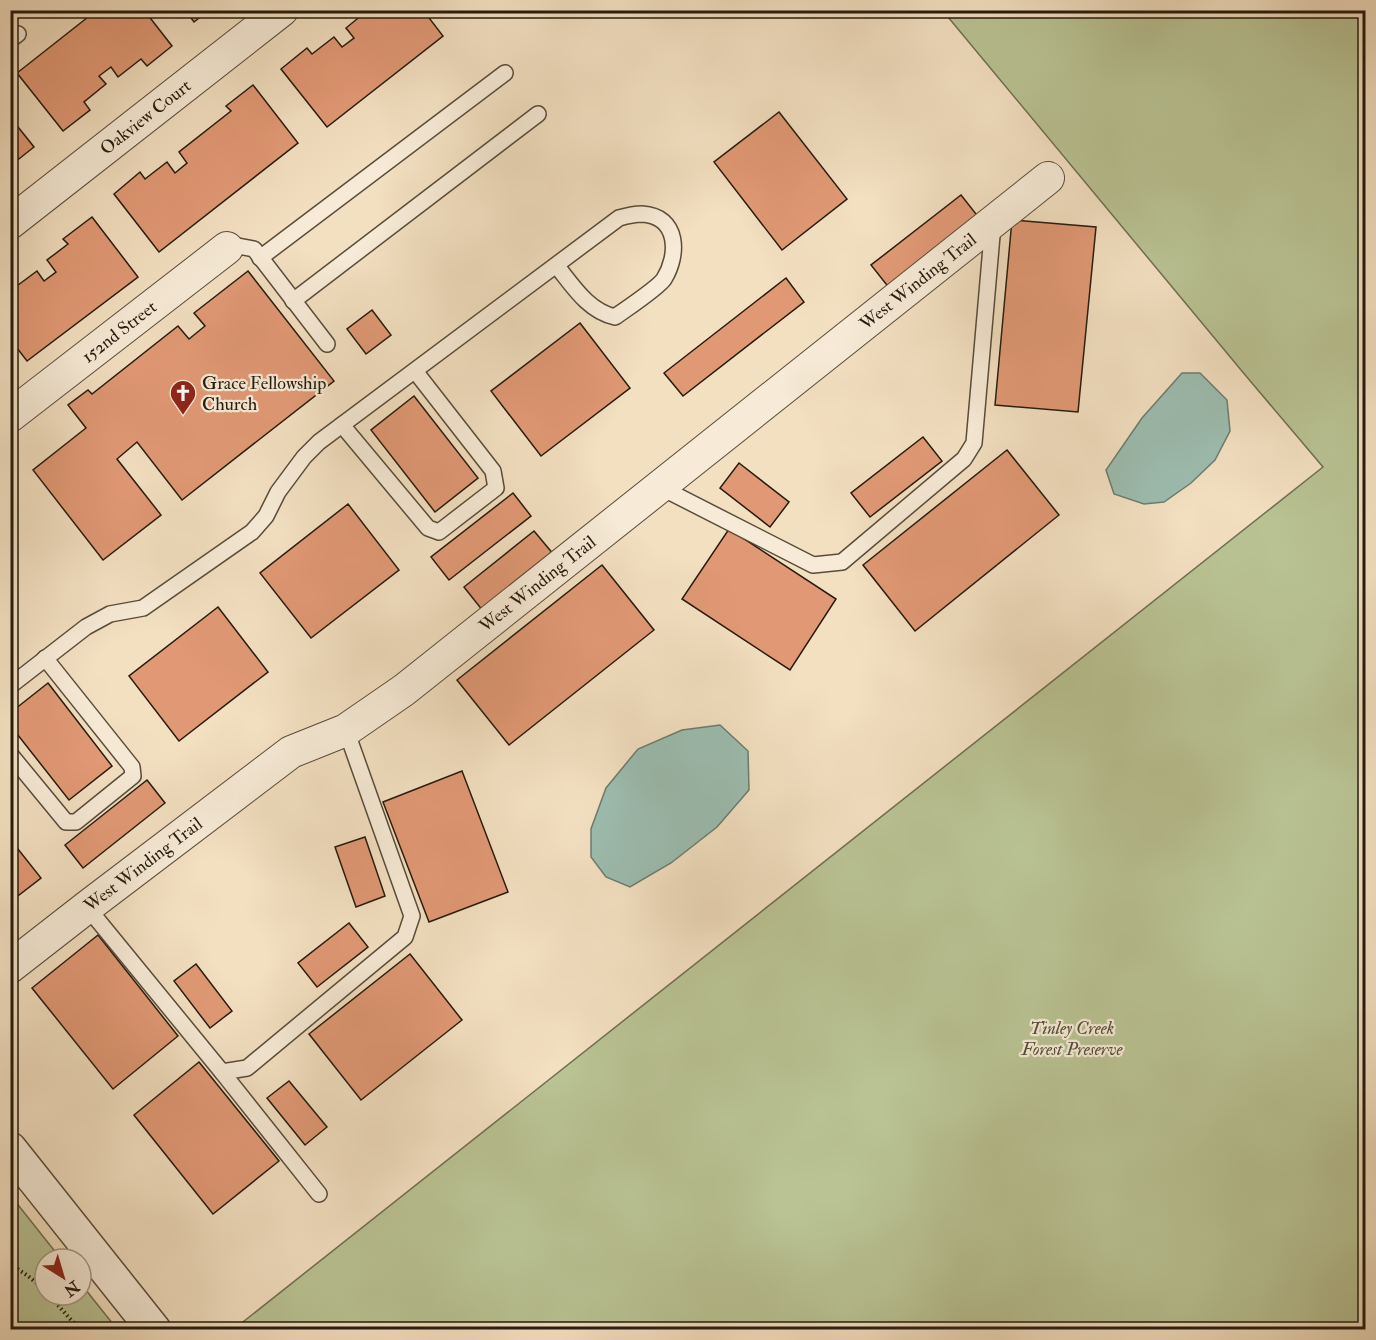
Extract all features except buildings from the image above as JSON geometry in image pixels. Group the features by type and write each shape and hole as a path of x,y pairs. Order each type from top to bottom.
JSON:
{"street":[{"name":"Oakview Court","path":"10,223 282,10"},
{"name":"West Winding Trail","path":"10,967 291,752 346,730 404,690 1048,178"},
{"name":"152nd Street","path":"10,416 227,248"},
{"path":"10,1149 153,1329"}],"lane":[{"path":"260,258 505,73"},
{"path":"293,301 537,114"},
{"path":"10,686 86,627 110,615 143,608 252,532 266,516 279,492 304,457 320,442 415,370 619,218 644,214 660,219 672,233 674,246 672,262 663,282 615,316 604,314 587,302 556,265"},
{"path":"660,487 813,565 842,562 964,459 974,443 993,222"},
{"path":"227,248 238,246 254,249 327,344"},
{"path":"342,425 428,528 439,532 496,488 494,471 415,370"},
{"path":"10,754 66,822 76,822 134,776 132,766 45,658"},
{"path":"222,1072 247,1068 405,937 412,916 346,730"},
{"path":"87,907 319,1194"}],"path":[{"path":"10,1264 33,1280"},
{"path":"60,1307 80,1329"}],"green space":[{"name":"Tinley Creek Forest Preserve","path":"943,11 1365,11 1365,1329 234,1329 1323,467"},
{"path":"11,1196 51,1247 33,1247 33,1307 93,1307 93,1299 117,1329 11,1329"}],"shaded area":[{"path":"1182,373 1200,373 1227,400 1230,431 1215,460 1191,483 1164,502 1144,504 1114,494 1106,470 1142,418"},
{"path":"720,725 748,751 749,790 717,827 671,863 630,887 606,877 591,857 591,829 606,788 638,749 682,730"}],"place":[{"name":"Grace Fellowship Church","path":"183,416"}]}
